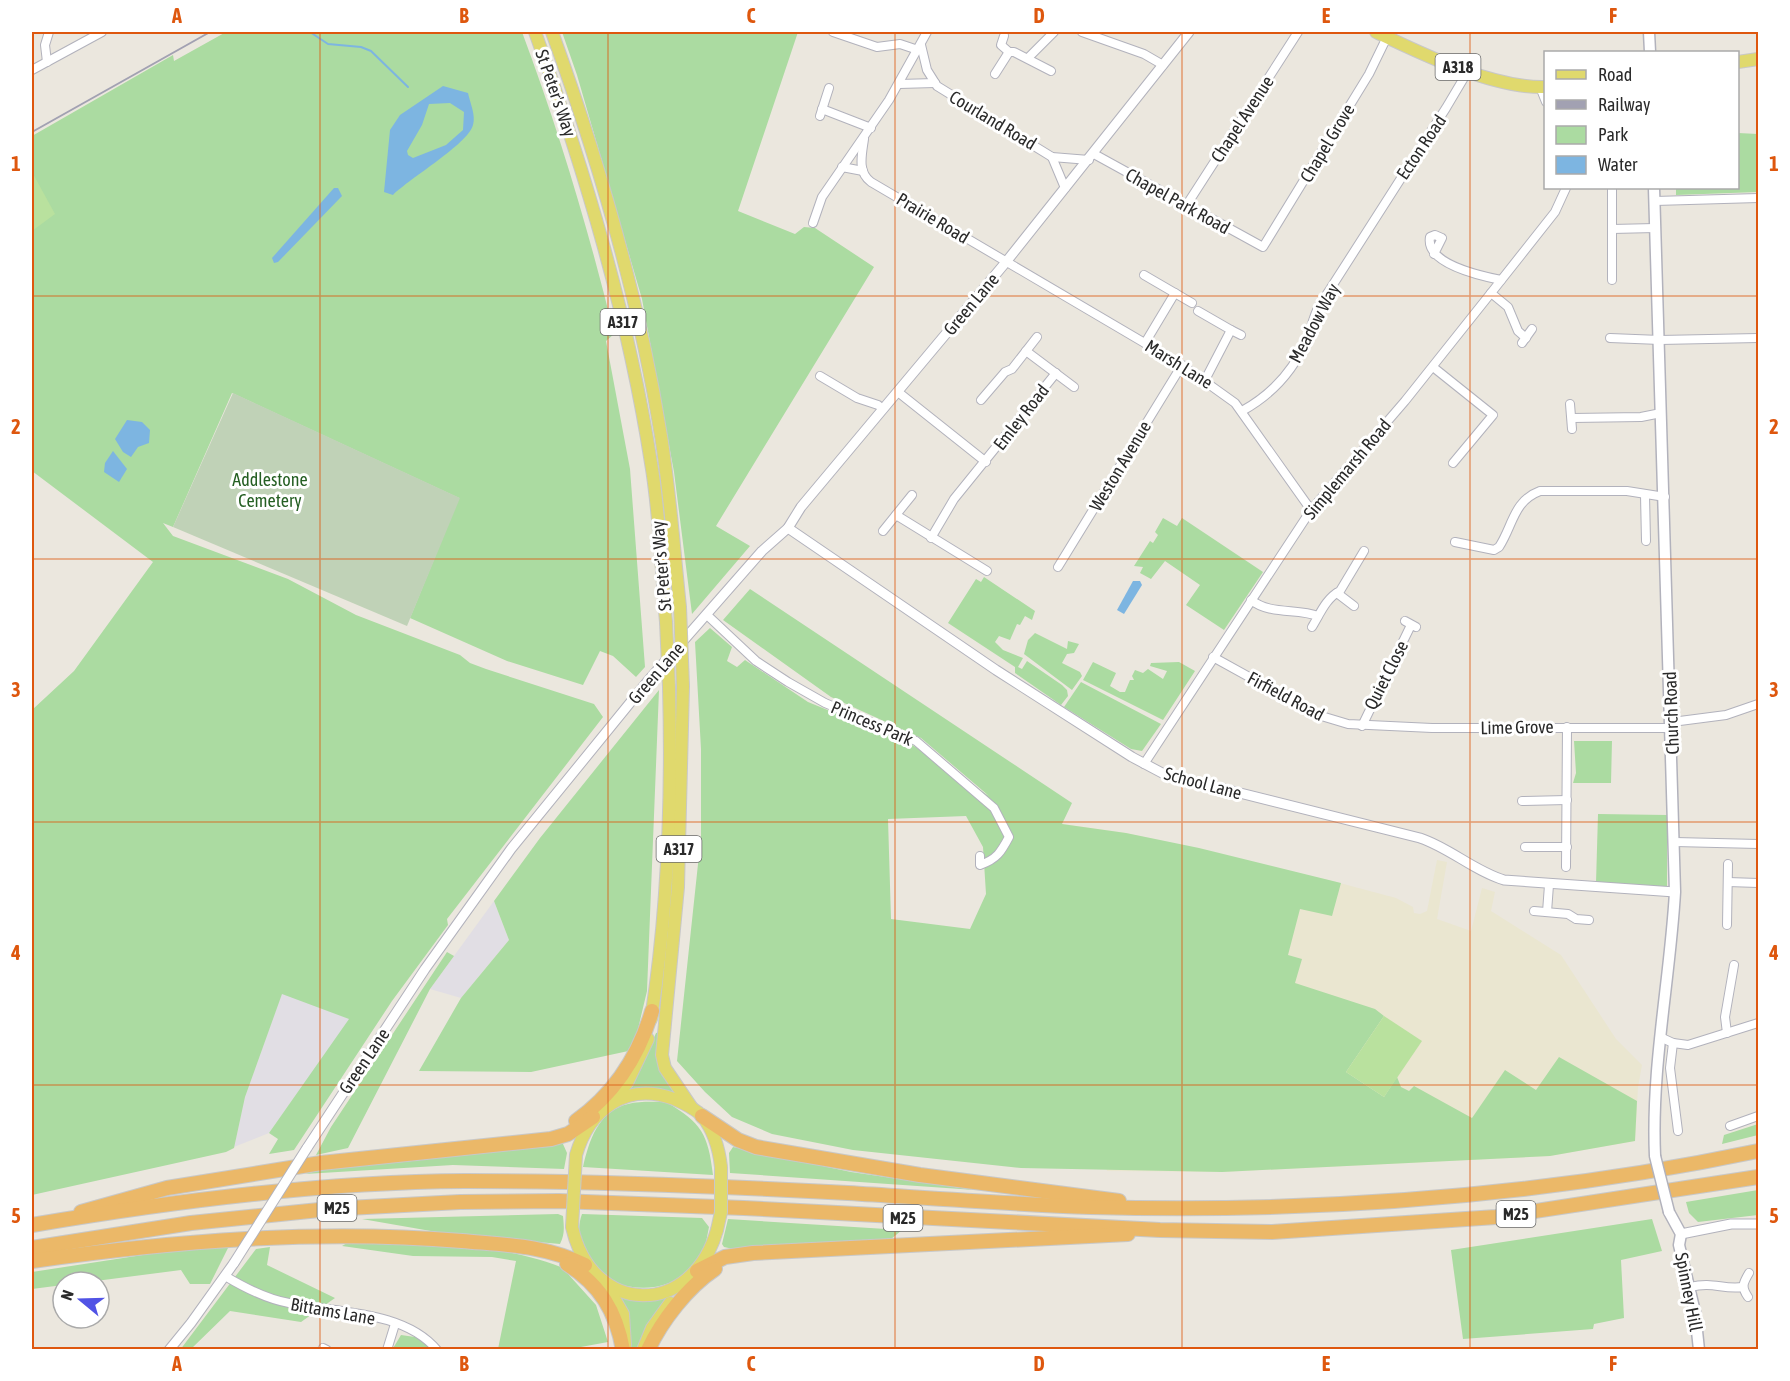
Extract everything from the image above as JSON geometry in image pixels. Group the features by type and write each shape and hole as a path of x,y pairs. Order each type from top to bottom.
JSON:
{"highway":[{"name":"M25","path":"527,1140 544,1136 578,1120 604,1096 633,1058 644,1037 652,1011"},
{"name":"M25","path":"697,1112 738,1140 756,1146 920,1176 1097,1196 1146,1206"},
{"name":"M25","path":"57,1221 93,1207 167,1188 355,1158 551,1139 568,1134 593,1117"},
{"name":"M25","path":"32,1226 297,1189 462,1181 675,1184 981,1202 1146,1206 1317,1206 1465,1196 1663,1171 1758,1151"},
{"name":"M25","path":"32,1248 191,1223 329,1209 460,1202 559,1201 744,1208 1160,1230 1272,1232 1496,1217 1758,1178"},
{"name":"M25","path":"694,1274 725,1257 775,1252 1052,1240 1121,1236 1160,1230"},
{"name":"M25","path":"32,1261 236,1239 343,1236 417,1237 546,1249 585,1264"},
{"name":"M25","path":"484,1243 550,1257 581,1273 609,1304 624,1350"},
{"name":"M25","path":"648,1350 662,1325 707,1274 735,1260 775,1252"}],"main road":[{"name":"St Peter's Way","path":"535,32 591,198 617,291 652,464 666,622 669,687 669,803 652,1011 648,1038 639,1062 627,1083 609,1104"},
{"name":"St Peter's Way","path":"552,32 576,98 631,285 661,436 680,608 683,686 678,887 662,1055 665,1068 697,1112"},
{"path":"1649,32 1650,51"},
{"name":"A318","path":"1382,34 1467,70 1543,87"},
{"path":"1739,62 1758,59"},
{"name":"Church Road","path":"1654,189 1676,892 1672,947 1654,1099 1655,1156 1668,1212 1681,1234"},
{"path":"624,1350 623,1314 604,1282 585,1264 576,1245 572,1227 576,1155 583,1132 593,1117 609,1104 653,1094 667,1097 697,1112 718,1146 721,1167 721,1212 712,1246 694,1274 652,1328 643,1350"},
{"name":"Spinney Hill","path":"1681,1234 1679,1245 1690,1287 1699,1350"},
{"path":"604,1282 637,1295 655,1294 670,1291 694,1274"}],"street":[{"path":"47,62 45,45 49,32"},
{"path":"32,70 91,34 102,32"},
{"path":"813,224 822,197 864,139 899,84 927,32"},
{"path":"1029,57 1054,32"},
{"path":"1082,32 1144,54 1163,65"},
{"name":"Green Lane","path":"169,1350 234,1263 425,969 511,849 647,682 762,551 788,528 801,507 1006,262 1189,32"},
{"name":"Chapel Avenue","path":"1186,206 1298,32"},
{"path":"838,33 877,47 900,44 919,47"},
{"name":"Chapel Grove","path":"1263,247 1369,74 1382,34"},
{"path":"1004,36 1001,45 1009,52 1029,57 1051,71"},
{"name":"Courland Road","path":"919,47 927,70 935,83 1053,157 1091,157"},
{"path":"995,74 1009,52"},
{"name":"Ecton Road","path":"1373,223 1378,211 1439,120 1467,70"},
{"name":"Courland Road","path":"899,84 935,83"},
{"path":"828,88 821,112 871,128"},
{"path":"863,171 861,161 864,139"},
{"name":"Courland Road","path":"1053,157 1065,188"},
{"name":"Chapel Park Road","path":"1091,157 1263,247"},
{"name":"Prairie Road","path":"843,167 863,171 871,182 1006,262"},
{"name":"Simplemarsh Road","path":"1144,764 1311,510 1433,367 1502,280 1555,212 1566,189"},
{"path":"1611,189 1612,280"},
{"path":"1655,201 1758,198"},
{"name":"Meadow Way","path":"1242,411 1269,394 1290,369 1307,339 1318,308 1373,223"},
{"path":"1612,229 1655,228"},
{"path":"1434,254 1467,272 1502,280"},
{"name":"Marsh Lane","path":"1006,262 1205,380 1242,411 1311,510"},
{"path":"1144,274 1192,303"},
{"path":"1145,343 1175,293"},
{"path":"1491,293 1508,307 1524,340 1532,329"},
{"path":"1198,311 1241,335"},
{"path":"1205,380 1231,330"},
{"name":"Emley Road","path":"981,400 1037,337"},
{"path":"1610,338 1660,340 1758,338"},
{"name":"Emley Road","path":"1026,351 1074,387"},
{"name":"Weston Avenue","path":"1058,567 1182,365"},
{"path":"1433,367 1493,415 1453,463"},
{"name":"Emley Road","path":"931,538 954,499 1056,373"},
{"path":"820,376 857,398 883,409"},
{"name":"Emley Road","path":"898,392 986,462"},
{"path":"1570,404 1573,418 1572,429"},
{"path":"1573,418 1641,417 1661,413"},
{"path":"1455,542 1494,550 1504,539 1508,525 1522,502 1540,491 1627,491 1665,497"},
{"path":"883,531 912,495"},
{"path":"1645,495 1646,541"},
{"path":"896,515 987,571"},
{"name":"School Lane","path":"788,528 996,670 1144,764 1164,774 1420,838 1441,846 1493,877 1504,880 1549,885 1676,892"},
{"path":"1312,627 1325,604 1337,593 1365,551"},
{"path":"1337,593 1354,606"},
{"path":"1251,600 1264,608 1306,611 1318,616"},
{"name":"Princess Park","path":"707,615 763,667 825,703 916,741 970,786 994,808 1009,837 1000,856 980,865 980,856"},
{"name":"Quiet Close","path":"1362,726 1411,624"},
{"name":"Firfield Road","path":"1213,657 1318,715 1362,726"},
{"name":"Lime Grove","path":"1362,726 1672,725 1726,715 1758,704"},
{"path":"1566,867 1567,727"},
{"path":"1522,801 1567,800"},
{"path":"1675,842 1758,844"},
{"path":"1526,847 1566,847"},
{"path":"1727,925 1728,864"},
{"path":"1728,882 1758,883"},
{"path":"1547,912 1549,885"},
{"path":"1534,911 1568,914 1576,919 1589,920"},
{"path":"1727,1033 1725,1017 1734,965"},
{"path":"1660,1037 1672,1043 1688,1045 1758,1023"},
{"path":"1672,1043 1670,1068 1678,1131"},
{"path":"1730,1126 1758,1116"},
{"path":"1681,1234 1731,1224 1758,1224"},
{"path":"1743,1287 1749,1274"},
{"name":"Bittams Lane","path":"225,1276 247,1288 287,1303 362,1313 394,1324 425,1337 437,1350"},
{"path":"1690,1287 1711,1283 1727,1288 1743,1287"},
{"path":"1743,1287 1748,1297"},
{"path":"387,1350 394,1324"}],"shaded area":[{"path":"1062,824 1126,833 1336,882 1396,898 1413,907 1414,913 1420,914 1427,911 1437,860 1447,862 1437,919 1471,931 1482,888 1495,892 1491,911 1561,955 1616,1039 1642,1065 1638,1087 1635,1141 1550,1156 1222,1172 1107,1171"},
{"path":"494,901 509,940 461,998 430,989"},
{"path":"282,993 350,1019 269,1133 234,1147 245,1097"}],"green space":[{"path":"226,32 522,32 572,181 614,334 606,341 630,469 645,667 636,677 613,656 600,651 583,685 507,661 410,618 459,498 232,393 173,527 163,523 173,536 288,579 356,615 460,655 470,663 594,704 603,717 447,919 448,925 392,1001 294,1150 269,1154 278,1139 269,1133 349,1019 282,994 245,1097 234,1148 226,1152 32,1195 32,710 74,671 153,562 32,471 32,136 173,55 174,61"},
{"path":"562,32 798,32 738,211 795,234 804,227 815,228 874,267 716,526 750,546 692,614 674,472 642,299 577,75"},
{"path":"1739,133 1758,134 1758,192 1676,195 1676,189 1739,189"},
{"path":"32,172 55,214 32,231"},
{"name":"Addlestone Cemetery","path":"233,393 460,498 407,626 173,527"},
{"path":"1163,518 1177,526 1182,518 1263,572 1224,630 1186,605 1200,585 1165,561 1151,579 1140,573 1143,567 1134,566 1150,541 1153,543 1158,535 1155,532"},
{"path":"984,577 1035,611 1032,620 1025,616 1020,625 1017,624 1010,640 999,636 995,642 1003,650 1023,658 1018,667 1022,669 1027,661 1062,685 1067,690 1068,696 1061,705 1015,673 1015,667 948,623 976,579 981,582"},
{"path":"750,589 1072,803 1062,824 1126,833 1199,848 1341,883 1332,916 1300,909 1288,955 1302,959 1295,983 1375,1009 1384,1016 1346,1072 1384,1097 1397,1077 1401,1087 1409,1091 1414,1086 1472,1118 1505,1070 1536,1090 1559,1057 1637,1101 1635,1141 1550,1156 1222,1172 1021,1168 853,1150 772,1134 732,1117 677,1061 701,836 701,749 695,642 710,628 732,647 727,661 737,667 745,660 808,702 911,744 989,796 921,738 831,697 723,620","holes":["966,816 983,847 986,894 970,929 891,919 888,819"]},
{"path":"1035,633 1067,649 1068,641 1079,644 1074,653 1067,654 1062,663 1080,672 1082,676 1072,690 1024,654 1028,640"},
{"path":"1093,662 1116,673 1110,686 1120,692 1125,692 1130,680 1134,680 1132,676 1135,670 1143,673 1148,669 1163,679 1167,671 1150,666 1151,663 1179,662 1195,671 1163,720 1083,680"},
{"path":"1081,682 1161,724 1142,751 1131,749 1064,707"},
{"path":"659,690 647,991 633,1050 531,1072 419,1071 461,998 509,940 494,901 540,838"},
{"path":"1574,741 1612,741 1611,783 1573,783 1576,773"},
{"path":"1598,814 1667,815 1667,888 1596,883"},
{"path":"447,952 454,956 430,989 348,1148 316,1155 331,1127"},
{"path":"1384,1016 1422,1041 1384,1097 1346,1072"},
{"path":"660,1032 661,1065 666,1078 677,1093 656,1088 627,1090 640,1071 656,1033"},
{"path":"666,1102 688,1116 701,1131 709,1149 713,1175 583,1167 596,1128 609,1113 633,1103"},
{"path":"1758,1124 1758,1135 1722,1144 1724,1135"},
{"path":"563,1144 567,1153 564,1169 453,1165 305,1174 336,1166"},
{"path":"733,1147 851,1172 975,1190 730,1173 729,1153"},
{"path":"1758,1190 1758,1215 1698,1222 1689,1213 1686,1202"},
{"path":"558,1214 563,1216 564,1224 560,1244 448,1234 362,1219"},
{"path":"582,1214 702,1218 709,1227 702,1254 682,1277 654,1287 638,1288 609,1279 595,1268 580,1237"},
{"path":"728,1219 902,1230 885,1244 733,1249 724,1247 722,1244"},
{"path":"1652,1219 1662,1251 1621,1260 1624,1318 1594,1324 1593,1329 1463,1339 1451,1250"},
{"path":"349,1242 432,1244 488,1249 516,1254 568,1270 568,1274 596,1305 608,1342 570,1349 498,1349 516,1261 492,1257 413,1256 342,1246"},
{"path":"229,1246 210,1284 190,1284 181,1270 111,1279 111,1270 51,1270 51,1287 32,1289 32,1272 188,1248"},
{"path":"270,1247 267,1265 335,1298 301,1322 230,1311 191,1349 180,1350 256,1249"},
{"path":"618,1294 669,1297 649,1322 638,1349 630,1349 630,1328"},
{"path":"401,1335 415,1337 436,1349 392,1350"}],"water":[{"path":"443,86 468,93 474,121 469,133 461,142 393,195 384,192 390,130 400,115","holes":["450,103 464,112 463,130 446,145 413,158 408,155 407,151 422,125 429,104"]},
{"path":"334,188 338,188 342,196 278,262 274,263 272,258"},
{"path":"127,420 142,422 150,430 149,443 138,447 131,457 123,452 115,439"},
{"path":"113,451 127,469 119,482 104,472 105,463"},
{"path":"1133,581 1140,581 1142,585 1124,614 1117,610"}],"waterway":[{"path":"310,32 328,44 361,47 371,51 408,87"}],"railway":[{"path":"32,132 210,32"}]}
